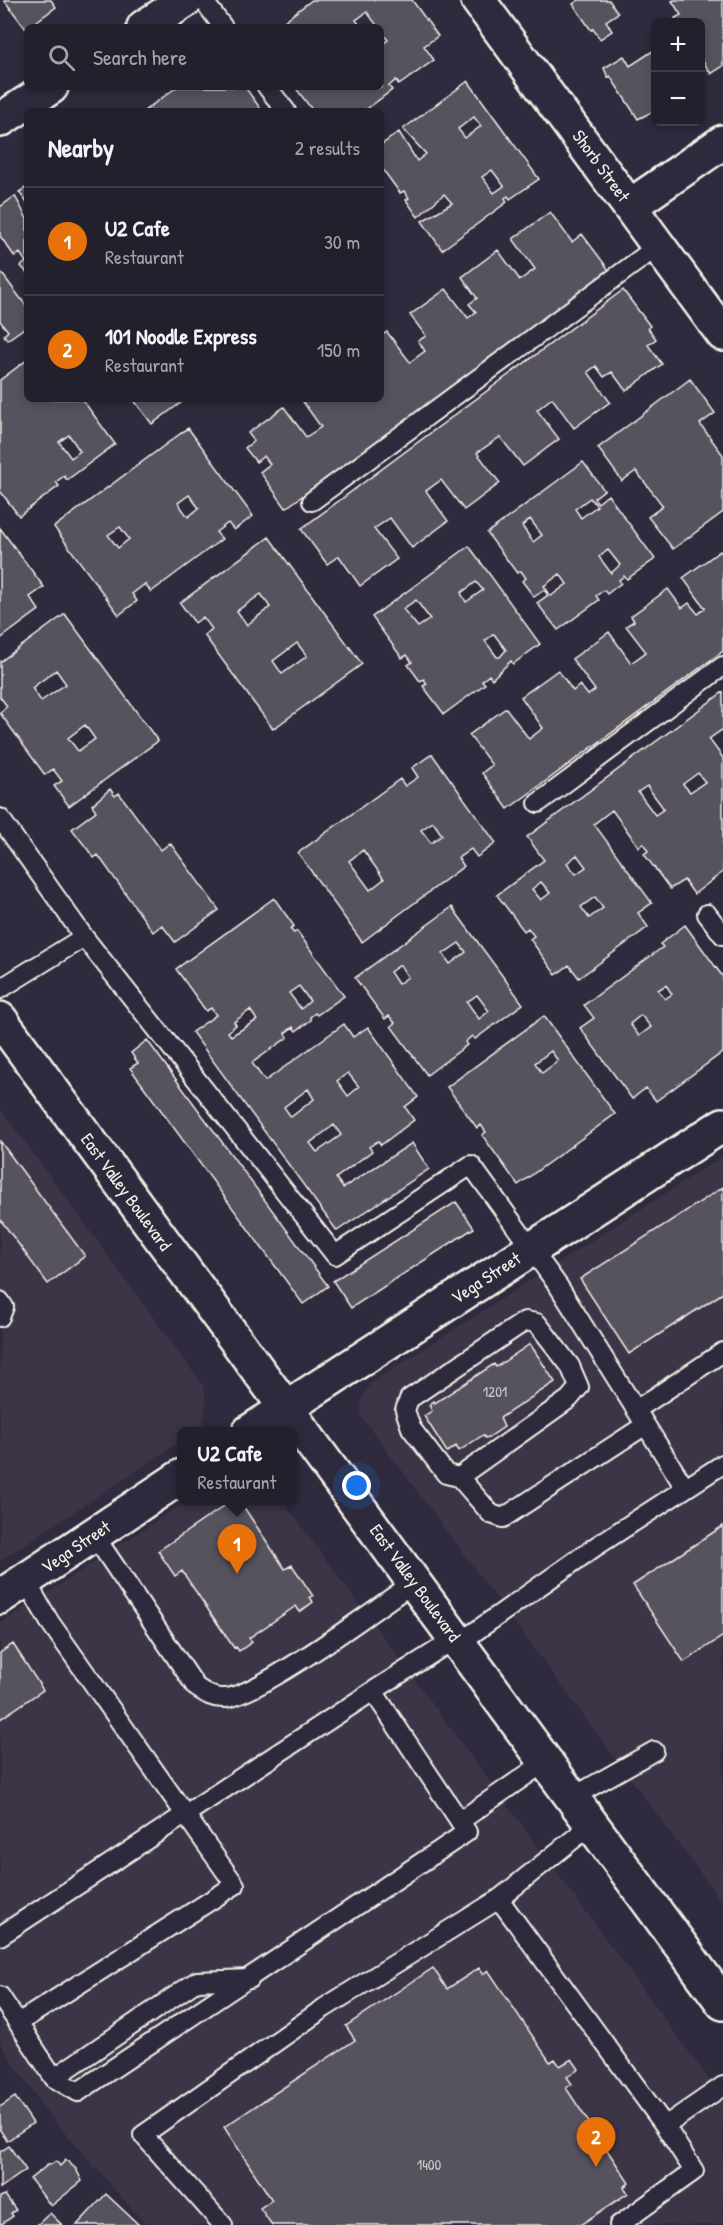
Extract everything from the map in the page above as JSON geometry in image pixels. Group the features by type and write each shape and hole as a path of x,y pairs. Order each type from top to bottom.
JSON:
{"street":[{"path":"149,24 186,0"},
{"name":"Shorb Street","path":"478,0 723,334"},
{"path":"0,120 46,90"},
{"path":"630,206 723,142"},
{"name":"East Valley Boulevard","path":"0,1018 723,2003"},
{"name":"Vega Street","path":"255,1427 723,1125"},
{"name":"Vega Street","path":"13,1589 177,1479"}],"lane":[{"path":"203,0 221,24"},
{"path":"269,90 284,108"},
{"path":"312,501 658,246"},
{"path":"538,803 723,666"},
{"path":"0,818 84,937 335,1255 471,1165 559,1287 685,1488"},
{"path":"707,914 723,935"},
{"path":"0,989 84,937"},
{"path":"0,1301 4,1307 0,1317"},
{"path":"459,1477 569,1399 579,1387 570,1366 537,1323 525,1321 511,1328 409,1399 405,1410 411,1428 447,1474 459,1477 491,1514 503,1518 640,1418 723,1352"},
{"path":"0,1936 373,1691 457,1641 595,1547 723,1464"},
{"path":"94,1535 196,1687 208,1696 223,1698 243,1694 351,1626 414,1582"},
{"path":"13,1589 49,1621 235,1885 18,2023"},
{"path":"0,1996 54,2078 78,2092 467,1832 373,1691"},
{"path":"571,1798 654,1751"},
{"path":"460,1821 545,1762"},
{"path":"223,2225 143,2135 324,2008 499,1899 591,1825"},
{"path":"499,1899 666,2126 694,2171 619,2225"},
{"path":"54,2078 197,1981 250,1979"},
{"path":"666,2126 723,2086"}],"shaded area":[{"path":"0,1108 204,1387 206,1402 201,1427 177,1427 177,1444 0,1561"},
{"path":"723,1156 723,1904 362,1417 360,1408 363,1395 371,1383"},
{"path":"180,1505 286,1505 723,2098 723,2225 146,2225 48,2114 0,2044 0,1624"}],"building":[{"path":"4,0 51,0 56,7 33,24 24,24 24,26"},
{"path":"312,0 412,0 438,36 424,46 434,60 399,85 396,80 389,86 392,90 368,108 311,108 297,90 384,90 384,43 388,40 384,35 384,24 376,24 367,12 356,20 359,24 284,24 283,22"},
{"path":"579,0 609,0 618,13 606,21 612,31 600,39 573,4"},
{"path":"723,0 723,66 711,74 705,65 705,18 675,18 681,15 672,1"},
{"path":"651,52 651,112 638,119 610,76 608,78 604,68 624,56 630,66"},
{"path":"468,81 539,179 510,199 508,196 505,198 507,202 442,250 422,221 452,203 444,194 418,217 406,200 409,198 404,191 400,193 384,171 384,143 399,132 417,161 426,154 403,129","holes":["474,117 481,126 465,138 458,129","492,170 504,186 494,193 482,177"]},
{"path":"173,90 247,90 260,108 148,108"},
{"path":"24,189 24,199 19,192"},
{"path":"15,196 24,213 24,259 20,253 15,257 0,236 0,207"},
{"path":"550,212 572,242 582,234 609,270 286,508 260,472 270,464 264,456 256,462 245,448 254,441 248,433 284,407 306,437 321,427 303,402 384,402 384,334 387,332 410,362 425,351 418,341 426,336 410,315 446,289 468,318 476,312 469,304 477,298 462,277 498,250 520,280 535,269 513,239"},
{"path":"0,271 24,303 24,328 7,340 4,335 8,331 0,321"},
{"path":"623,290 650,326 648,328 656,339 648,345 662,364 626,391 612,372 604,377 596,366 588,372 610,402 574,428 552,398 537,410 559,439 523,466 500,437 477,453 500,483 464,510 441,480 426,491 448,521 412,548 390,518 374,529 397,559 360,586 339,556 327,564 301,529"},
{"path":"24,362 24,402 84,402 115,444 67,480 64,476 56,482 59,486 19,516 0,491 0,380","holes":["69,435 80,451 71,458 59,442"]},
{"path":"690,379 715,413 700,424 723,455 723,512 673,549 648,517 663,506 636,471 622,481 598,448"},
{"path":"135,402 182,402 152,424"},
{"path":"188,428 253,516 234,530 228,523 216,532 222,539 151,592 145,584 132,594 137,601 119,615 54,527","holes":["189,495 199,508 188,517 178,503","120,527 129,539 118,548 108,535"]},
{"path":"583,462 604,490 594,498 598,503 608,495 655,559 627,579 624,576 619,580 621,583 607,594 604,590 596,596 599,600 558,630 537,603 548,595 544,590 534,597 522,581 526,578 521,571 517,573 487,533","holes":["590,498 597,506 581,518 575,509","530,519 542,535 533,542 522,526","608,550 620,565 611,573 599,557","560,574 567,584 551,596 544,586"]},
{"path":"0,528 44,587 30,597 39,610 0,639"},
{"path":"269,537 362,664 273,729 204,635 212,629 203,617 195,623 180,603","holes":["261,594 270,607 247,625 237,611","297,643 307,656 282,674 273,661"]},
{"path":"469,546 540,644 513,664 511,661 492,679 489,675 482,681 485,684 444,714 423,686 427,684 424,679 420,681 408,665 412,662 407,655 402,658 372,617","holes":["476,582 483,590 466,602 461,593","416,600 430,619 418,627 403,609","494,634 506,650 500,657 497,657 485,641"]},
{"path":"720,551 723,555 723,651 508,809 482,773 492,765 469,735 506,708 529,739 543,728 521,697 558,670 573,691 580,685 588,695 595,690 572,659 609,632 631,663 646,652 626,626 634,621 631,616 668,589 682,608 689,603 698,614 705,608 683,578"},
{"path":"65,614 158,741 69,806 54,786 62,781 53,769 45,775 0,713 7,706 0,697 0,662","holes":["56,670 66,684 41,701 32,688","85,725 95,739 78,751 68,738"]},
{"path":"723,692 723,729 709,739 723,758 723,872 694,894 684,880 670,889 644,854 648,851 643,843 639,847 612,810 594,824 652,903 638,913 648,927 579,978 569,965 556,975 530,939 534,936 528,928 524,931 497,895 544,860 527,837","holes":["698,773 705,782 690,792 683,784","647,786 664,809 655,815 638,792","577,855 586,867 576,874 567,863","541,882 550,893 541,900 532,889","595,897 603,908 589,918 581,907"]},
{"path":"432,754 496,843 477,857 471,849 458,858 464,866 362,942 298,853 400,779 405,786 418,777 412,768","holes":["433,822 442,835 431,843 421,830","363,850 384,879 370,890 349,861"]},
{"path":"110,789 115,796 119,793 161,850 170,843 219,910 175,942 162,925 153,932 98,855 94,858 72,829 96,811 92,805"},
{"path":"274,898 294,926 290,929 294,933 297,931 344,996 317,1015 315,1013 310,1017 311,1020 296,1031 293,1027 285,1033 288,1037 252,1063 265,1081 344,1024 353,1037 368,1027 418,1097 405,1107 414,1120 381,1145 378,1141 369,1147 372,1151 336,1178 343,1188 412,1143 429,1169 337,1231 192,1032 216,1015 211,1008 206,1011 176,969","holes":["299,986 310,1001 301,1009 289,993","250,1010 257,1020 231,1036 228,1032 236,1025 234,1022","348,1073 359,1087 348,1096 337,1081","308,1089 314,1099 291,1117 284,1107","334,1125 341,1135 317,1152 310,1143"]},
{"path":"452,907 523,1004 475,1039 472,1036 465,1042 467,1045 427,1075 391,1026 395,1023 389,1016 385,1019 355,978","holes":["459,943 466,952 450,964 443,954","400,965 408,977 398,984 390,972","477,995 489,1011 479,1019 467,1002"]},
{"path":"685,925 723,977 723,1052 656,1101 646,1088 632,1099 580,1028 594,1018 584,1005 663,947 660,944","holes":["666,985 672,994 665,999 658,990","641,1015 651,1027 639,1036 630,1024"]},
{"path":"544,1016 615,1114 518,1185 482,1135 486,1132 481,1125 477,1128 447,1087","holes":["551,1051 558,1061 542,1073 535,1063"]},
{"path":"147,1040 328,1286 303,1304 130,1068 138,1063 131,1053"},
{"path":"0,1141 85,1256 48,1284 0,1219"},
{"path":"723,1187 723,1293 629,1354 580,1279"},
{"path":"456,1202 474,1228 351,1308 333,1281"},
{"path":"530,1344 555,1382 500,1418 504,1427 489,1437 485,1438 483,1435 459,1451 456,1446 447,1452 424,1416 432,1411 429,1405 494,1364 496,1367"},
{"path":"226,1505 242,1505 285,1569 292,1565 313,1596 310,1597 313,1602 300,1612 296,1606 249,1638 252,1642 239,1651 236,1647 234,1648 182,1571 175,1576 158,1551"},
{"path":"723,1526 723,1636 684,1662 633,1585"},
{"path":"13,1644 43,1690 0,1719 0,1653"},
{"path":"433,1968 447,1989 479,1968 483,1974 488,1970 550,2062 555,2059 560,2066 572,2059 579,2069 567,2077 572,2084 566,2088 629,2183 624,2187 628,2193 580,2225 272,2225 260,2208 272,2200 224,2127 355,2040 346,2026"},
{"path":"15,2097 33,2123 7,2141 0,2130 0,2107"},
{"path":"9,2146 26,2170 0,2188 0,2152"},
{"path":"66,2160 76,2169 82,2181 51,2206 30,2179 49,2164 56,2161 60,2166"},
{"path":"106,2194 139,2225 77,2225"},
{"path":"5,2195 16,2210 11,2213 13,2216 0,2225 0,2197"},
{"path":"50,2213 62,2225 37,2225"}],"place":[{"name":"U2 Cafe","path":"237,1574"},
{"name":"101 Noodle Express","path":"596,2167"}]}
